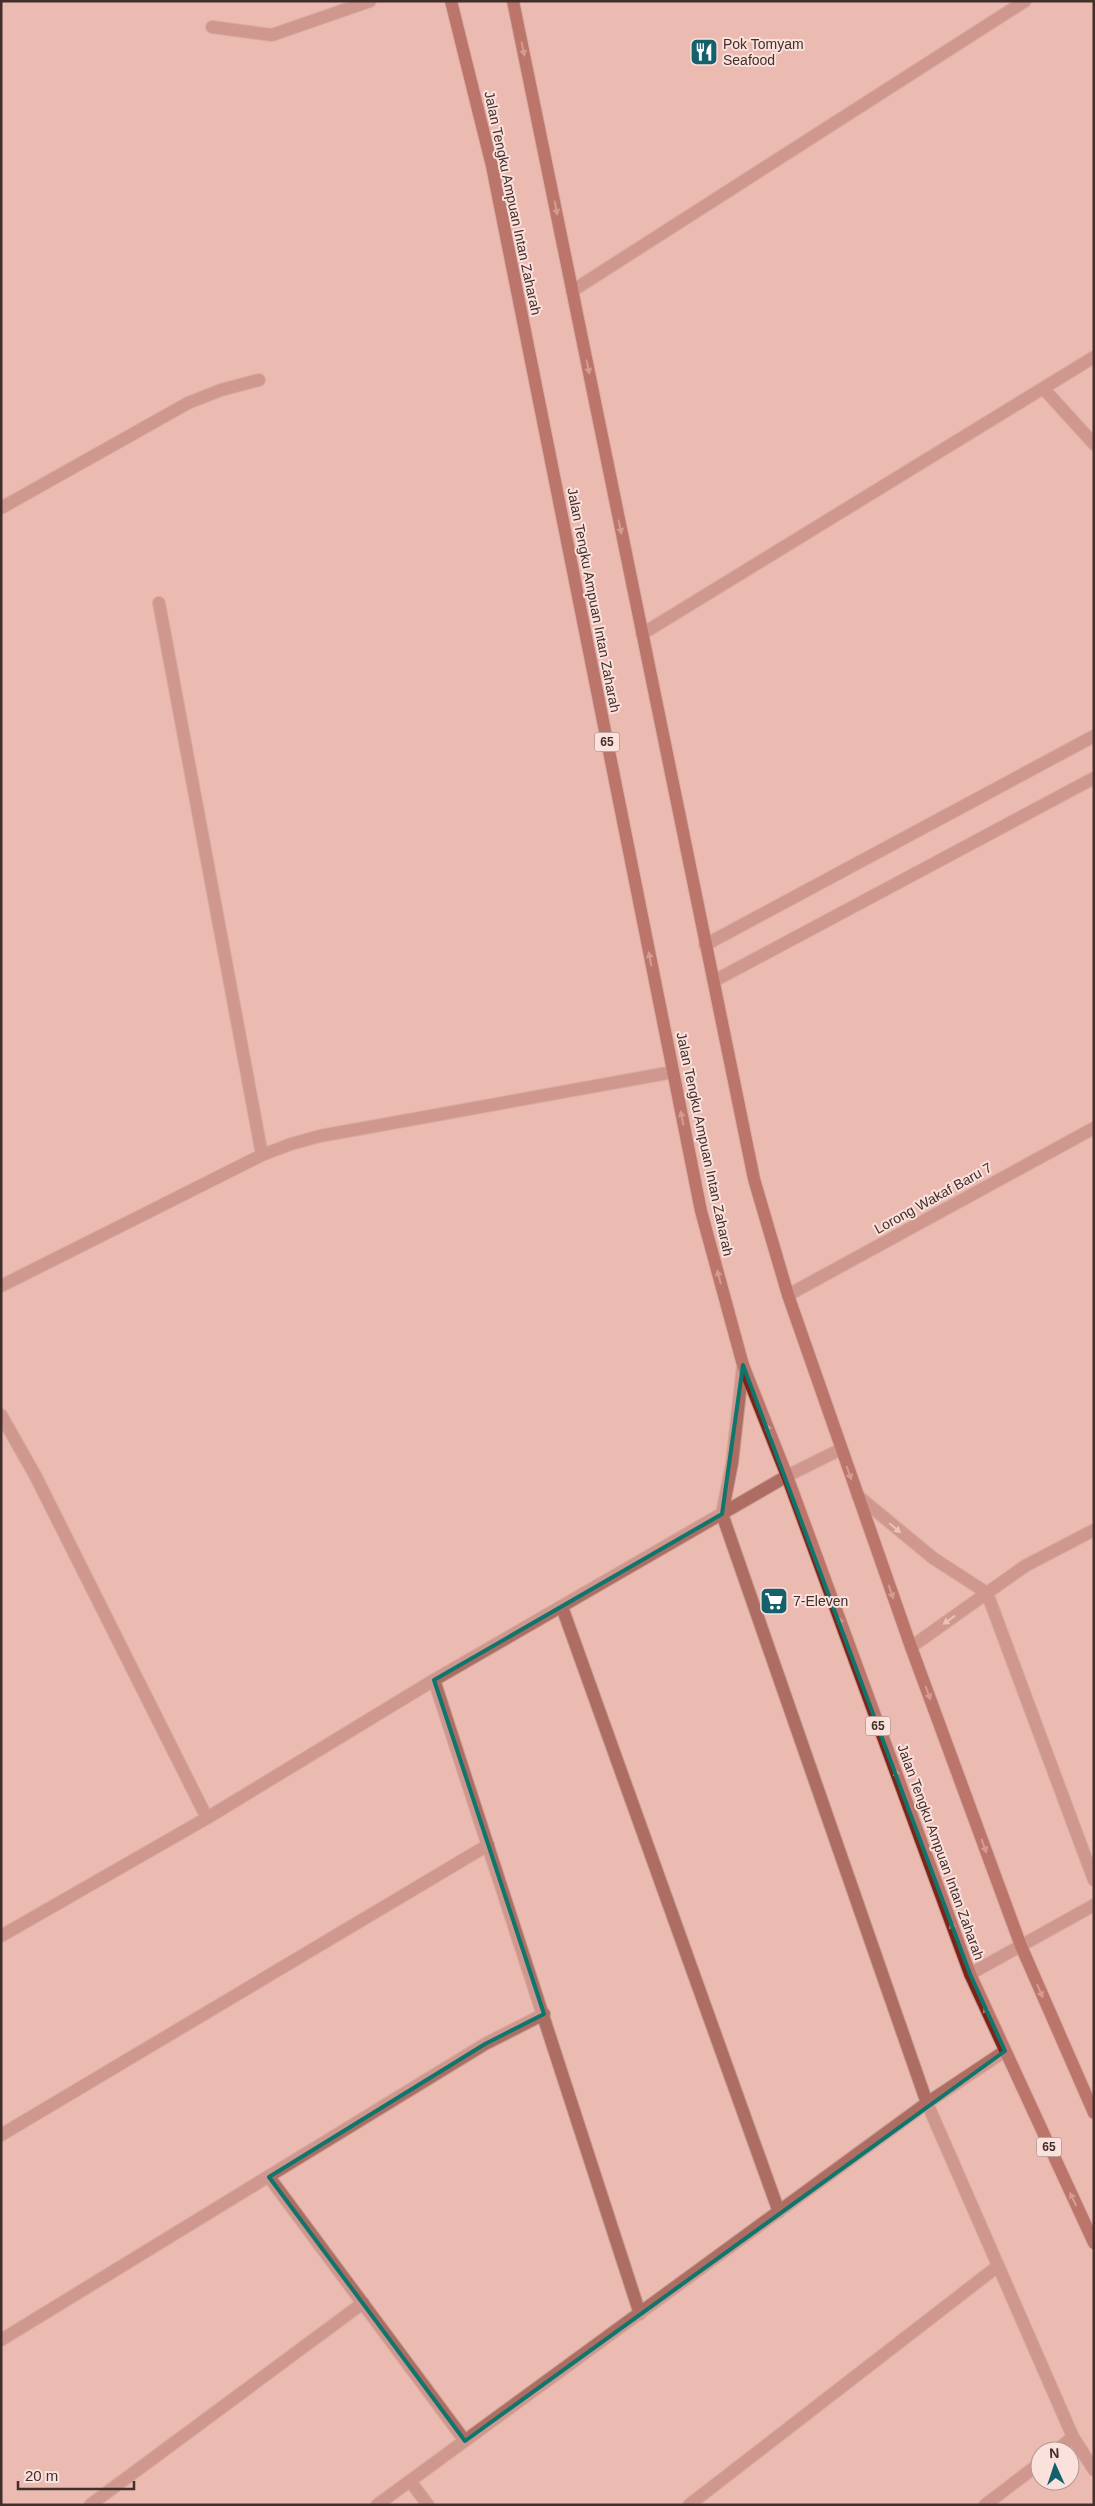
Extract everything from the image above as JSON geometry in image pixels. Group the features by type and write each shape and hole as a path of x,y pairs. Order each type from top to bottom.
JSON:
{"main road":[{"name":"Jalan Tengku Ampuan Intan Zaharah","path":"451,1 492,166 701,1211 743,1365 787,1476 970,1974 1094,2243"},
{"path":"513,1 754,1179 788,1295 911,1647 1021,1946 1094,2113"}],"street":[{"path":"212,27 272,35 370,1"},
{"path":"572,291 1025,1"},
{"path":"642,634 1094,357"},
{"path":"1,508 188,403 221,390 258,380"},
{"path":"1043,388 1094,444"},
{"path":"159,603 262,1155"},
{"path":"705,945 1094,736"},
{"path":"714,981 1094,778"},
{"path":"1,1286 262,1155 291,1144 320,1136 673,1072"},
{"name":"Lorong Wakaf Baru 7","path":"788,1295 1094,1128"},
{"path":"743,1365 732,1463 722,1514 927,2103 1073,2437 1094,2470"},
{"path":"1,1415 35,1475 207,1818"},
{"path":"1,1936 207,1818 434,1680 787,1476 841,1449"},
{"path":"858,1496 921,1548 987,1593 1094,1880"},
{"path":"911,1647 1024,1566 1094,1530"},
{"path":"562,1607 779,2212"},
{"path":"434,1680 640,2314"},
{"path":"1,2135 488,1845"},
{"path":"970,1974 1094,1905"},
{"path":"1,2340 485,2044 544,2014"},
{"path":"377,2505 927,2103 1005,2051"},
{"path":"269,2176 465,2441"},
{"path":"689,2505 998,2266"},
{"path":"90,2505 363,2303"},
{"path":"1068,2441 1073,2437"},
{"path":"985,2505 1030,2471"},
{"path":"410,2480 428,2505"}],"highlighted area":[{"path":"743,1365 970,1974 1005,2051 465,2441 269,2177 485,2044 544,2014 434,1680 722,1514"}],"place":[{"name":"Pok Tomyam Seafood","path":"704,52"},
{"name":"7-Eleven","path":"774,1601"}]}
